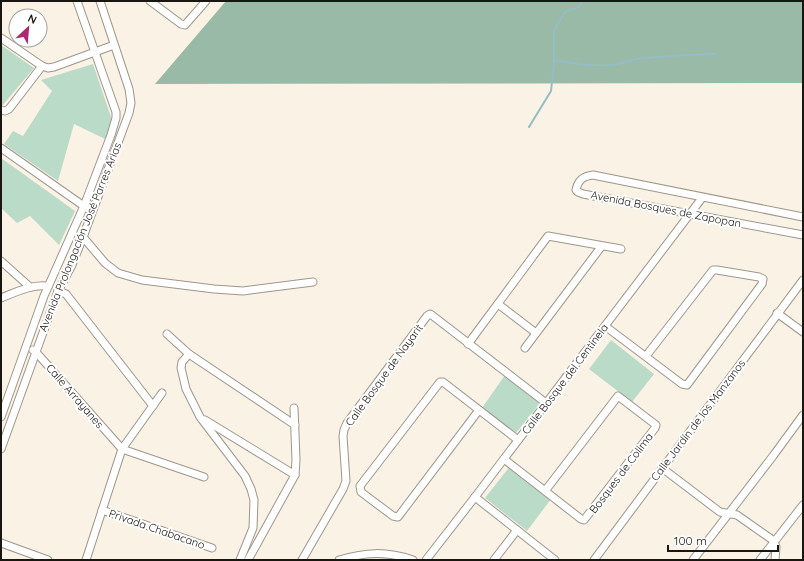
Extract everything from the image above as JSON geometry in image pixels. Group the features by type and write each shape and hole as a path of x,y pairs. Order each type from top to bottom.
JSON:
{"street":[{"path":"77,1 116,112 129,113"},
{"name":"Avenida Prolongación José Parres Arias","path":"1,449 35,351 58,291 72,265 129,113 131,103 129,89 100,1"},
{"path":"150,1 181,24 185,25 206,1"},
{"path":"1,38 42,66 54,67 114,45"},
{"path":"1,110 5,111 9,109 42,66"},
{"name":"Avenida Prolongación José Parres Arias","path":"1,417 48,286 84,206 111,135 116,112"},
{"path":"1,148 93,211"},
{"name":"Avenida Bosques de Zapopan","path":"803,217 593,175 581,179 577,184 576,190 582,194 803,235"},
{"name":"Calle Bosque del Centinela","path":"426,560 702,198"},
{"path":"546,403 468,344 548,236 621,249"},
{"path":"83,237 105,263 118,273 142,280 243,291 313,282"},
{"path":"525,348 601,246"},
{"path":"1,261 30,287"},
{"path":"605,326 682,384 687,385 762,284 763,279 759,277 713,270 646,356"},
{"name":"Calle Jardín de los Manzanos","path":"594,560 803,280"},
{"path":"1,298 30,287 40,285 48,286"},
{"path":"58,291 66,294 153,406"},
{"path":"498,304 536,333"},
{"path":"777,313 803,332"},
{"name":"Calle Bosque de Nayarit","path":"302,560 343,489 346,481 343,436 347,423 427,316 430,314 433,316 468,344"},
{"path":"168,334 188,354 295,425"},
{"name":"Calle Arrayanes","path":"26,348 35,351 122,449"},
{"path":"188,354 182,362 181,368 186,389 200,417 244,476 251,488 254,500 253,528 240,560"},
{"path":"479,410 398,517 393,516 361,492 360,486 440,382 443,382 518,440"},
{"path":"86,560 122,449 162,393"},
{"name":"Bosques de Colima","path":"618,396 656,425 584,520 545,491 618,396"},
{"path":"248,560 295,475 294,408"},
{"path":"693,560 803,415"},
{"path":"200,417 295,475"},
{"path":"122,449 204,477"},
{"path":"504,459 545,491"},
{"path":"662,468 720,512 737,515 774,541 776,547 775,560"},
{"path":"475,497 555,560"},
{"path":"760,560 803,505"},
{"name":"Privada Chabacano","path":"102,510 212,548"},
{"path":"253,528 262,533"},
{"path":"494,560 517,530"},
{"path":"1,543 48,560"},
{"path":"307,551 311,560"},
{"path":"339,560 371,553 386,557 400,556 414,560"}],"green space":[{"path":"226,1 803,1 803,83 155,84"},
{"path":"1,45 34,68 2,106 1,105"},
{"path":"93,64 113,123 105,139 74,124 58,181 4,144 13,131 23,136 52,91 41,80"},
{"path":"1,158 75,211 59,245 30,216 17,223 1,208"},
{"path":"611,340 654,374 632,402 589,369"},
{"path":"505,375 541,402 516,433 482,408"},
{"path":"511,465 551,499 527,531 485,498"}],"waterway":[{"path":"529,127 551,91 554,63 554,30 565,12 579,7 582,1"},
{"path":"554,60 578,64 602,65 618,64 634,59 715,54"}]}
